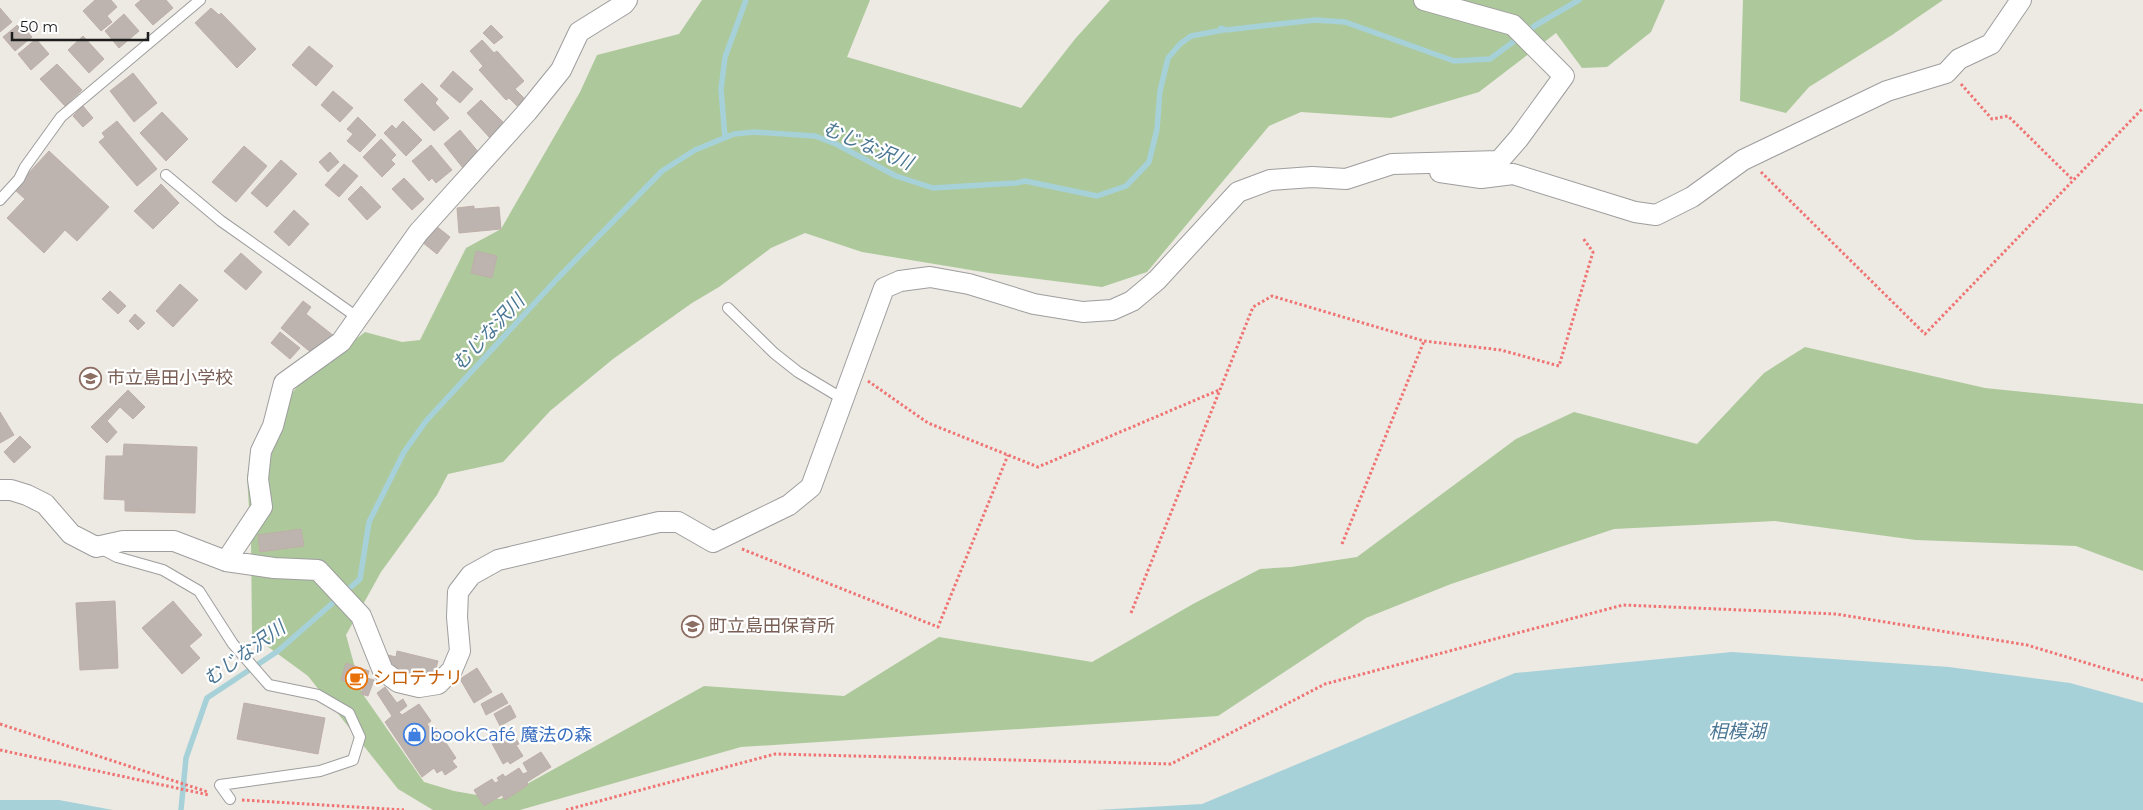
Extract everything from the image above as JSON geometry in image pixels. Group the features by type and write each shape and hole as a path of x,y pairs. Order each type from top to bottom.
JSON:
{"street":[{"path":"226,561 262,507 258,478 261,451 273,426 284,383 341,342 418,233 527,112 561,70 580,32 627,0"},
{"path":"0,490 11,490 46,504 71,534 96,547 123,541 174,541 226,561 274,568 318,570 361,616 383,671 398,682 419,687 438,684 452,670 460,651 457,617 458,592 471,575 498,560 659,522 678,522 713,542 789,505 811,487 884,288 900,281 930,277 969,284 1042,305 1084,312 1112,310 1132,301 1157,280 1238,192 1270,180 1312,177 1346,179 1392,164 1499,160 1519,138 1564,76 1513,25 1424,0"},
{"path":"1417,164 1434,172 1481,178 1513,174 1635,212 1656,215 1692,197 1746,158 1887,91 1946,73 1959,58 1991,44 2021,0"}],"lane":[{"path":"0,200 19,179 25,167 61,117 200,0"},
{"path":"166,175 221,221 357,317"},
{"path":"728,308 786,363 844,399"},
{"path":"96,547 118,557 163,570 199,591 232,644 269,685 318,695 350,713 360,737 353,760 320,771 220,785 230,799"}],"path":[{"path":"1949,70 1992,119 2008,116 2073,180"},
{"path":"1746,158 1925,334 2143,108"},
{"path":"1131,614 1252,307 1272,296 1424,341 1501,350 1559,366 1593,252 1583,238"},
{"path":"1342,544 1424,341"},
{"path":"854,370 928,423 1038,467 1220,390"},
{"path":"719,539 938,627 1008,456"},
{"path":"566,810 775,754 1171,764 1325,684 1623,605 1836,614 2027,645 2143,680"},
{"path":"0,724 230,799"},
{"path":"0,750 230,799 404,810"}],"green space":[{"path":"702,0 870,0 847,57 1021,108 1075,39 1110,0 1665,0 1651,32 1607,67 1582,68 1556,33 1479,92 1391,118 1301,112 1269,126 1147,272 1102,287 989,273 862,252 805,233 771,248 719,287 692,303 613,359 550,411 503,462 448,474 437,495 381,572 346,635 362,693 424,782 454,791 500,799 704,686 844,696 939,637 1092,662 1193,604 1260,569 1291,567 1357,557 1516,439 1574,412 1697,444 1764,373 1805,347 1985,388 2143,404 2143,571 2076,546 1916,540 1775,521 1614,529 1451,584 1366,618 1218,716 741,747 520,810 433,810 398,789 308,676 252,635 251,540 247,476 259,436 300,383 365,332 402,342 420,340 466,248 501,229 580,92 597,55 679,34"},
{"path":"1743,0 1943,0 1892,35 1809,87 1786,113 1740,101"}],"water":[{"name":"相模湖","path":"1732,652 1949,667 2070,683 2143,703 2143,810 1096,810 1202,804 1515,673"},
{"path":"0,800 59,800 113,810 0,810"}],"building":[{"path":"95,0 111,0 117,7 107,16 112,22 101,31 83,11"},
{"path":"141,0 166,0 173,8 153,25 135,5"},
{"path":"0,8 12,22 0,32"},
{"path":"211,8 219,15 221,13 256,49 237,68 195,23"},
{"path":"124,14 139,31 119,48 105,31"},
{"path":"20,23 32,37 15,51 3,37"},
{"path":"491,25 503,37 494,44 483,33"},
{"path":"83,36 104,59 89,73 68,50"},
{"path":"36,39 49,54 31,70 18,54"},
{"path":"482,40 494,53 497,51 524,81 515,89 525,99 517,106 509,98 506,100 479,70 483,66 470,51"},
{"path":"309,46 333,66 316,86 292,65"},
{"path":"57,64 82,90 65,106 40,79"},
{"path":"453,71 473,89 460,103 440,86"},
{"path":"133,73 157,103 134,122 110,91"},
{"path":"422,83 438,99 435,103 449,118 434,131 404,100"},
{"path":"333,91 353,108 340,122 321,105"},
{"path":"481,100 505,124 490,138 467,113"},
{"path":"83,106 93,118 83,127 73,116"},
{"path":"162,112 188,139 166,161 140,133"},
{"path":"358,117 376,135 360,152 347,141 353,134 347,129"},
{"path":"117,121 157,169 137,186 99,142 105,137 102,133"},
{"path":"403,121 422,140 406,156 384,133 392,125 396,129"},
{"path":"460,130 480,154 463,168 444,144"},
{"path":"381,139 396,155 391,160 395,164 382,177 363,157"},
{"path":"431,145 452,170 436,183 432,178 429,181 412,161"},
{"path":"244,146 267,166 236,202 212,182"},
{"path":"49,151 109,207 77,241 65,230 44,253 7,218 25,199 14,189"},
{"path":"330,152 339,162 328,172 319,162"},
{"path":"281,160 297,174 267,207 251,193"},
{"path":"344,164 358,176 339,197 325,185"},
{"path":"404,178 424,199 412,210 392,189"},
{"path":"161,184 179,203 153,229 134,211"},
{"path":"361,186 381,207 367,220 348,199"},
{"path":"474,206 474,209 499,207 501,229 459,233 457,208"},
{"path":"294,210 309,224 289,246 274,232"},
{"path":"436,226 450,237 437,254 422,242"},
{"path":"476,251 497,256 492,278 471,273"},
{"path":"241,253 262,272 246,290 224,271"},
{"path":"180,284 198,300 173,327 156,311"},
{"path":"110,291 126,306 118,314 102,299"},
{"path":"303,301 311,307 306,314 334,336 313,354 281,328"},
{"path":"135,314 145,323 138,330 129,321"},
{"path":"280,332 300,348 290,359 271,343"},
{"path":"128,390 145,407 133,419 120,407 107,421 117,432 107,443 91,427"},
{"path":"0,412 14,435 0,443"},
{"path":"20,436 31,447 14,463 4,452"},
{"path":"124,444 197,447 195,513 125,511 125,500 104,499 106,456 123,456"},
{"path":"301,529 304,546 260,552 258,535"},
{"path":"115,601 118,668 80,670 76,603"},
{"path":"173,601 202,635 189,646 200,658 182,674 142,628"},
{"path":"397,651 438,661 434,675 417,678 406,675 386,662 388,655 396,657"},
{"path":"346,663 369,671 367,678 374,680 368,696 361,694 363,687 341,680"},
{"path":"477,668 492,692 474,703 460,679"},
{"path":"385,687 397,703 403,699 407,706 399,712 402,715 419,704 431,721 427,724 432,731 436,728 456,758 452,761 457,767 445,775 442,770 437,773 434,768 422,777 385,722 392,716 377,693"},
{"path":"502,693 508,703 486,715 481,704"},
{"path":"244,703 325,718 318,754 237,739"},
{"path":"510,705 516,717 500,726 494,714"},
{"path":"510,728 519,744 516,745 523,756 510,764 508,761 503,764 488,736 497,731 499,734"},
{"path":"541,752 551,767 527,782 528,785 505,800 502,795 484,806 474,790 492,779 495,783 499,781 497,778 503,774 505,777 519,768 523,774 528,772 523,763"}],"waterway":[{"path":"725,138 721,89 725,57 746,0"},
{"name":"むじな沢川","path":"181,810 186,758 207,698 278,651 360,579 369,522 404,452 426,421 556,280 662,171 695,150 734,134 754,132 815,136 836,144 896,176 933,188 1025,181 1097,196 1126,186 1149,162 1157,129 1160,91 1168,58 1180,44 1191,36 1223,30 1221,28 1226,30 1315,20 1345,22 1454,61 1490,59 1536,25 1579,0"}],"place":[{"name":"市立島田小学校","path":"91,378"},
{"name":"町立島田保育所","path":"693,626"},
{"name":"シロテナリ","path":"357,678"},
{"name":"bookCafé 魔法の森","path":"414,735"}]}
